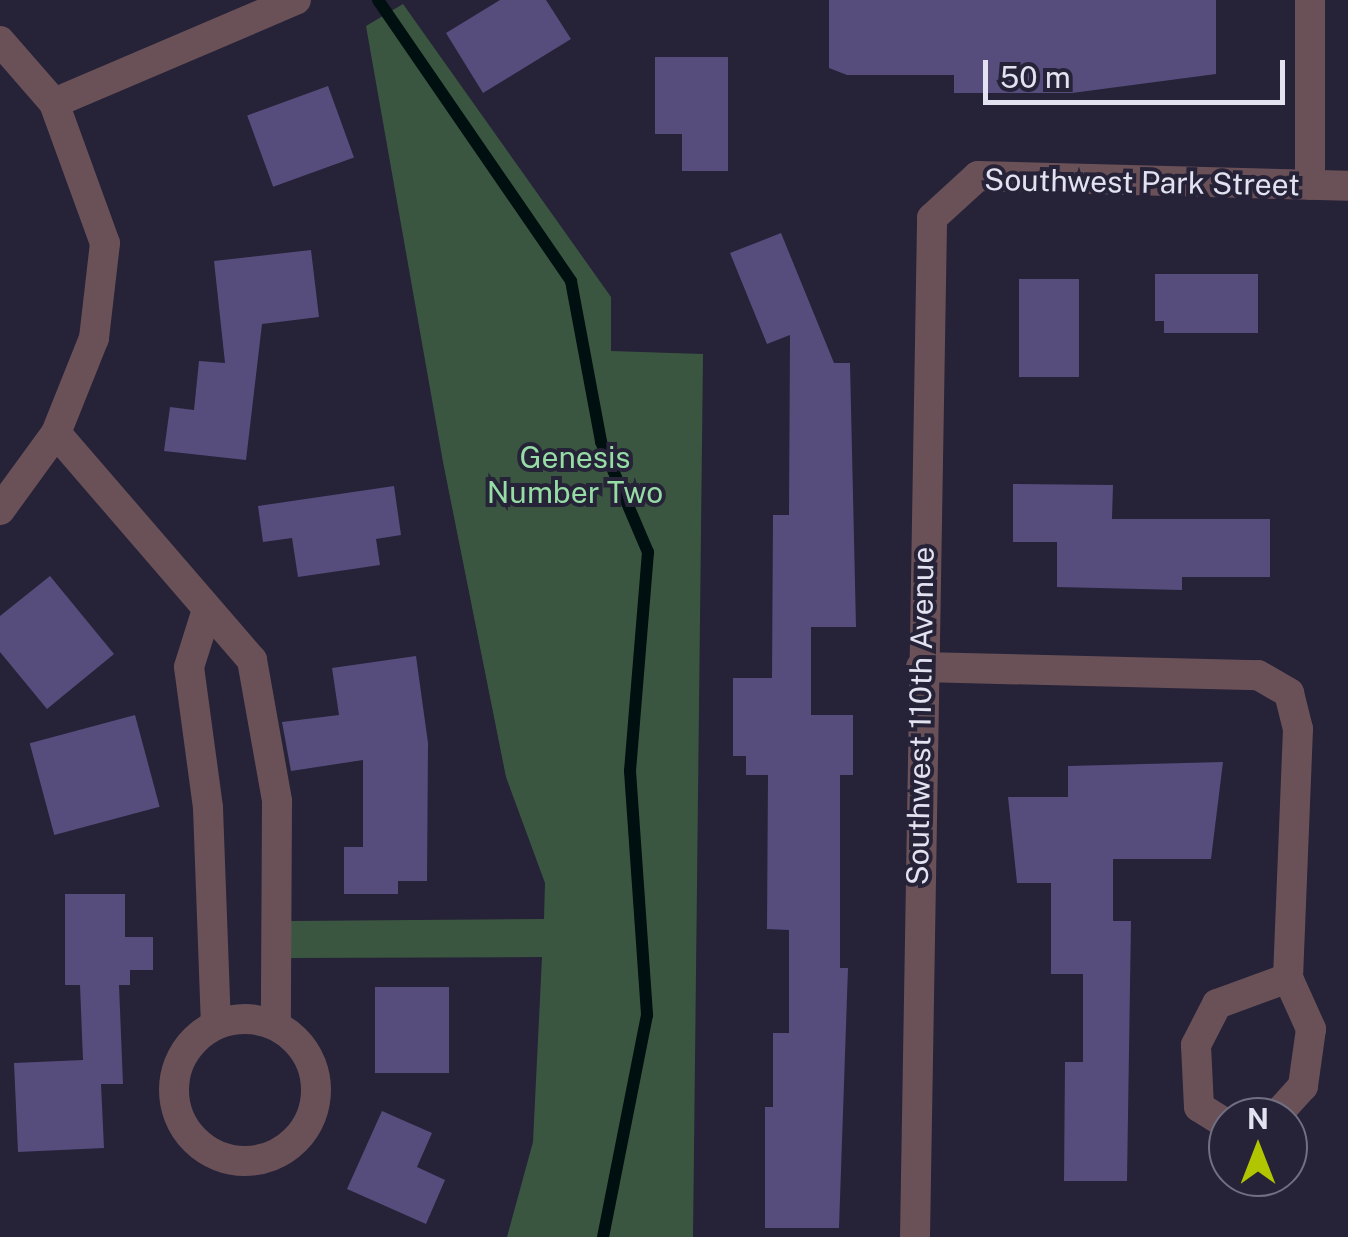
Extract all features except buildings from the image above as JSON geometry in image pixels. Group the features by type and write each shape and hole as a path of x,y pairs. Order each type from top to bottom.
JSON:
{"street":[{"path":"54,103 296,0"},
{"path":"1310,0 1310,185"},
{"path":"0,41 54,103 105,243 94,338 56,433 0,510"},
{"name":"Southwest Park Street","path":"943,200 978,176 1348,186"},
{"name":"Southwest 110th Avenue","path":"915,1237 925,280 943,200"},
{"path":"56,433 205,616 252,660 267,726 277,801 276,1025"},
{"path":"205,616 190,667 208,808 216,1024"},
{"path":"920,667 1258,675 1289,693 1298,729 1288,978 1311,1029 1303,1086 1293,1097"},
{"path":"1208,1113 1199,1107 1196,1045 1217,1004 1288,978"},
{"path":"216,1024 276,1025 310,1059 316,1106 290,1146 244,1162 200,1146 175,1104 182,1057 216,1024"}],"green space":[{"name":"Genesis Number Two","path":"403,4 611,297 611,351 703,354 693,1237 507,1237 533,1142 542,957 288,958 289,921 544,919 545,883 506,777 443,462 366,26"}],"waterway":[{"path":"378,0 571,281 601,442 648,552 630,771 647,1015 603,1237"}]}
